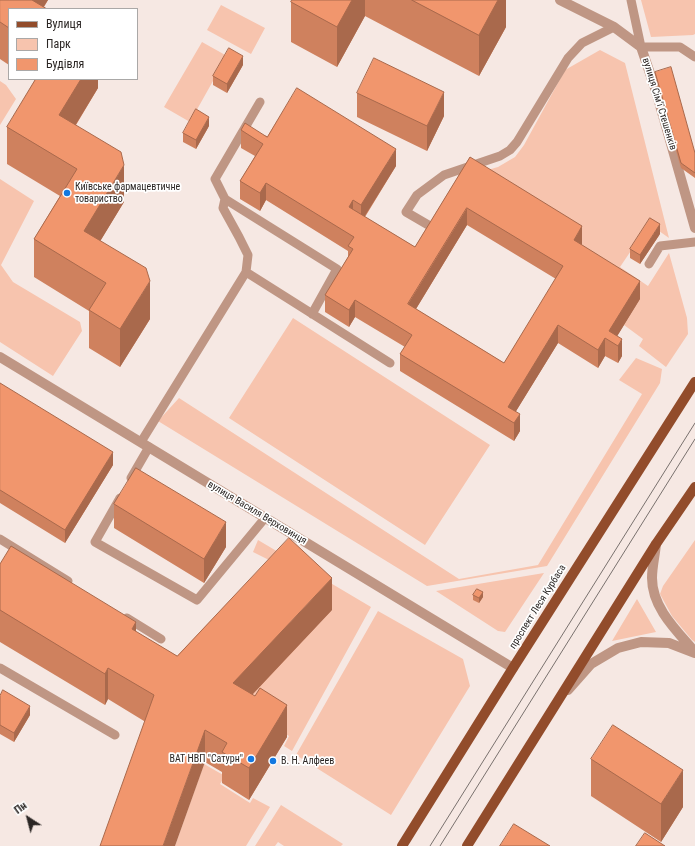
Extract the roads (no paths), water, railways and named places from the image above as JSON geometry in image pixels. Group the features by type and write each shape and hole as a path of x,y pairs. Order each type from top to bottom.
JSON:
{"main road":[{"name":"проспект Леся Курбаса","path":"402,846 695,382"},
{"path":"467,846 656,544 695,487"}],"street":[{"name":"вулиця Сімʼї Стешенків","path":"560,0 614,27 641,47 656,91 695,228"},
{"name":"вулиця Василя Верховинця","path":"0,357 513,668"},
{"path":"656,544 652,578 653,590 669,623 695,652"},
{"path":"559,701 591,664 618,648 641,642 669,643 695,652"}],"lane":[{"path":"631,0 641,47 680,47 695,57"},
{"path":"430,226 406,212 417,196 444,175 500,156 510,150 517,142 568,58 582,43 614,27"},
{"path":"260,102 215,179 225,199 337,269 312,314"},
{"path":"225,199 223,208 240,237 248,255 246,272 145,445 95,542 197,600 265,518"},
{"path":"649,264 660,246 695,242"},
{"path":"246,272 390,363"},
{"path":"0,539 74,585"},
{"path":"120,614 160,639"},
{"path":"0,668 115,735"}],"tram line":[{"path":"430,846 695,423"},
{"path":"440,846 695,439"}],"place":[{"name":"Київське фармацевтичне товариство","path":"67,193"},
{"name":"ВАТ НВП \"Сатурн\"","path":"251,759"},
{"name":"В. Н. Алфеев","path":"273,761"}]}
